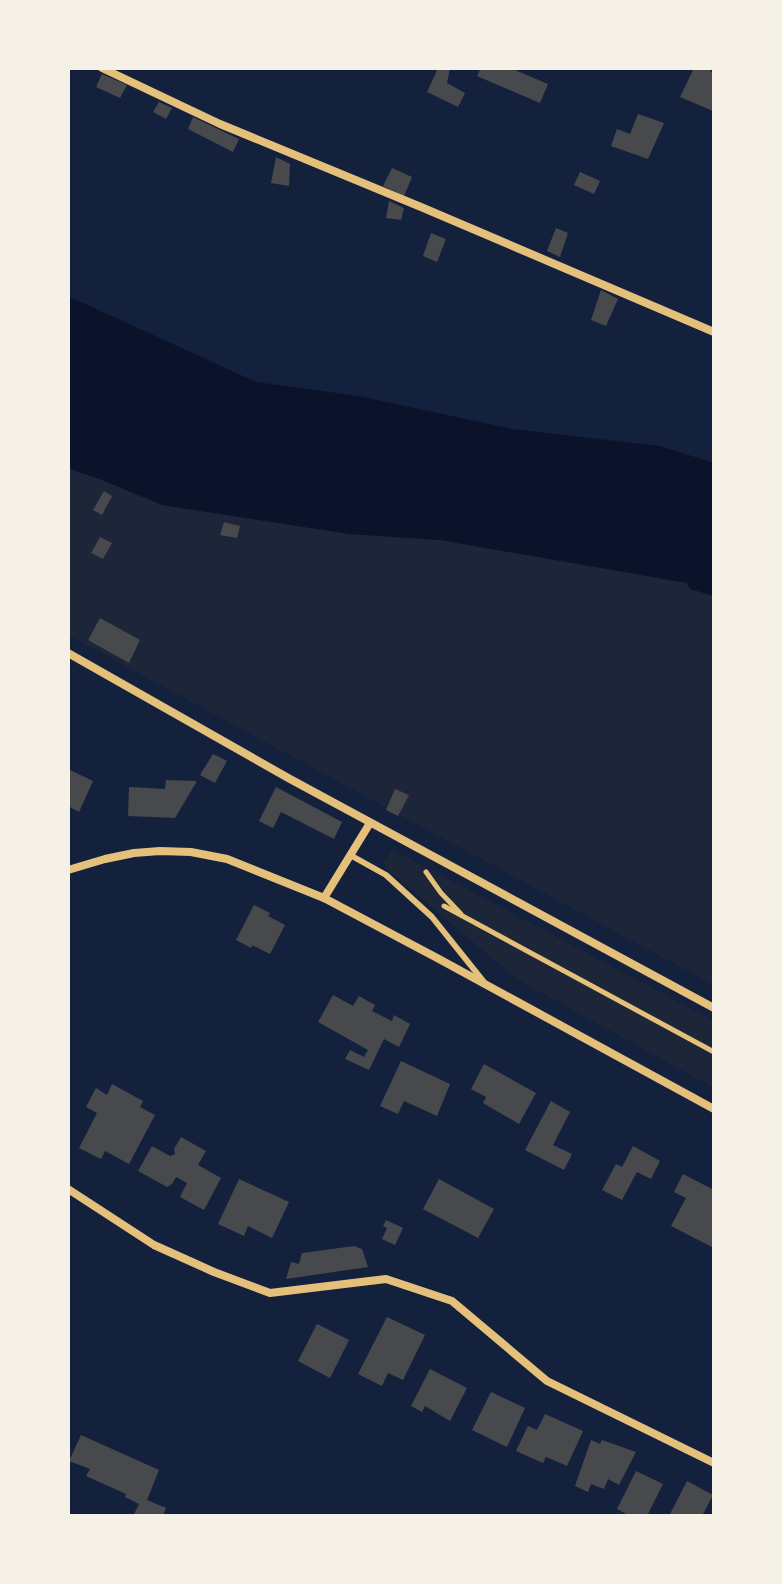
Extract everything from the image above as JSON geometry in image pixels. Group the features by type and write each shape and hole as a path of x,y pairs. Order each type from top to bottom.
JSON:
{"street":[{"path":"102,68 234,131 714,332"},
{"path":"68,653 370,823 714,1008"},
{"path":"324,898 370,823"},
{"path":"68,870 134,853 160,851 191,852 227,859 324,898 714,1109"},
{"path":"68,1189 154,1245 270,1293 386,1279 452,1301 547,1381 714,1463"}],"lane":[{"path":"350,855 386,875 432,917 487,985"}],"path":[{"path":"414,846 427,875 463,916"},
{"path":"441,904 714,1052"}],"shaded area":[{"path":"68,296 256,382 358,396 512,429 660,446 714,463 714,596 690,589 687,583 440,540 349,534 162,505 68,468"},
{"path":"68,468 162,505 349,534 440,540 688,583 691,589 714,596 714,985 68,635"},
{"path":"392,849 714,1021 714,1088 517,979 390,872 383,863"}],"building":[{"path":"438,68 450,68 447,83 465,93 458,107 427,92"},
{"path":"481,68 510,68 548,84 540,103 477,76"},
{"path":"694,68 712,68 713,111 680,97"},
{"path":"102,74 127,85 120,98 96,87"},
{"path":"159,102 172,108 166,119 153,112"},
{"path":"638,114 664,123 648,159 611,146 617,129 630,134"},
{"path":"193,117 239,139 233,152 188,129"},
{"path":"276,157 290,164 289,186 271,183"},
{"path":"392,168 412,177 404,196 383,186"},
{"path":"580,172 600,181 594,194 574,185"},
{"path":"389,201 404,208 401,220 386,218"},
{"path":"556,228 568,233 560,257 547,251"},
{"path":"431,233 446,239 437,262 423,256"},
{"path":"601,290 618,299 606,326 591,320"},
{"path":"104,491 112,496 102,515 93,510"},
{"path":"224,522 240,526 237,538 220,535"},
{"path":"100,537 112,543 103,559 91,553"},
{"path":"100,618 140,640 129,663 88,640"},
{"path":"213,754 227,761 215,783 200,775"},
{"path":"68,769 93,781 79,812 68,806"},
{"path":"166,780 197,781 175,818 128,816 129,787 165,789"},
{"path":"276,787 342,822 334,839 281,812 273,828 259,821"},
{"path":"395,789 409,795 398,816 386,810"},
{"path":"254,905 285,925 270,954 236,940"},
{"path":"333,995 353,1006 359,996 375,1005 372,1011 392,1021 394,1015 410,1024 399,1047 384,1039 369,1070 345,1059 350,1050 364,1057 368,1050 318,1022"},
{"path":"401,1061 450,1084 437,1116 404,1101 398,1114 380,1106"},
{"path":"484,1064 536,1093 519,1124 483,1103 486,1097 471,1089"},
{"path":"112,1084 143,1101 140,1107 155,1115 129,1164 105,1151 101,1159 79,1148 97,1113 86,1107 96,1088 107,1095"},
{"path":"551,1101 570,1112 553,1145 572,1154 564,1170 525,1150"},
{"path":"181,1137 206,1151 198,1165 221,1178 204,1210 180,1197 187,1183 176,1177 167,1187 138,1171 152,1146 170,1156 175,1154 174,1149"},
{"path":"633,1146 660,1161 651,1179 637,1172 622,1200 602,1190 616,1164 622,1167"},
{"path":"683,1174 714,1190 714,1248 671,1226 686,1198 674,1192"},
{"path":"239,1179 289,1202 272,1238 248,1226 244,1236 218,1224"},
{"path":"439,1179 494,1209 478,1238 423,1209"},
{"path":"386,1220 403,1228 395,1245 382,1239 387,1228 383,1226"},
{"path":"354,1246 362,1249 368,1267 286,1279 291,1262 299,1264 302,1253"},
{"path":"387,1317 425,1335 403,1380 388,1373 382,1386 358,1374"},
{"path":"317,1324 349,1340 330,1378 298,1361"},
{"path":"430,1369 467,1388 450,1421 425,1406 422,1412 411,1406"},
{"path":"491,1392 525,1408 507,1447 472,1430"},
{"path":"545,1414 583,1431 567,1466 546,1457 543,1463 516,1451 528,1426 537,1430"},
{"path":"81,1435 159,1470 147,1500 166,1508 163,1516 133,1516 139,1504 125,1497 126,1494 86,1476 90,1469 69,1461"},
{"path":"591,1440 600,1444 602,1440 636,1452 619,1485 608,1479 604,1489 591,1484 588,1492 575,1486"},
{"path":"636,1471 663,1484 647,1516 630,1516 617,1509"},
{"path":"687,1481 713,1495 702,1516 669,1516"}]}
